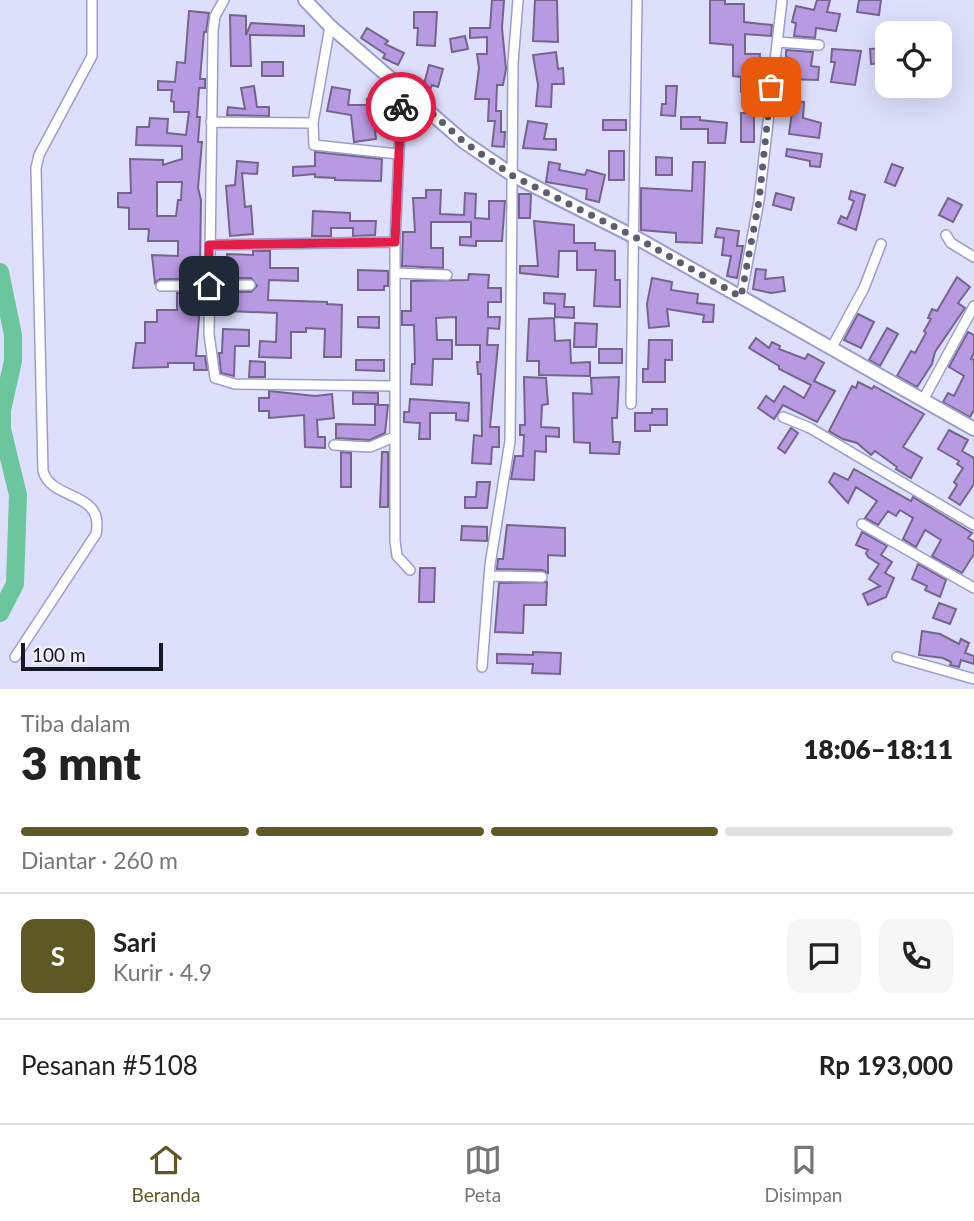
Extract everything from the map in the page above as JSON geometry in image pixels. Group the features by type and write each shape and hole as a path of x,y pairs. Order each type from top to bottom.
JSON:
{"main road":[{"path":"305,0 330,26 464,142 513,176 635,237 923,400 972,424"}],"street":[{"path":"15,657 96,534 98,518 87,504 50,483 43,471 40,273 34,184 39,155 92,56 92,0"},
{"path":"224,0 214,23 211,122 209,286 211,363 215,378 220,381 287,386 394,386"},
{"path":"482,667 489,576 510,441 513,63 518,0"},
{"path":"631,404 637,0"},
{"path":"741,297 759,201 782,0"},
{"path":"330,26 313,123 317,147 398,154"},
{"path":"777,42 819,45"},
{"path":"402,86 395,242 394,437 396,550 401,562 410,570"},
{"path":"211,122 313,123"},
{"path":"946,235 951,243 974,257"},
{"path":"209,245 395,242"},
{"path":"832,347 864,288 881,244"},
{"path":"395,273 447,275"},
{"path":"161,286 250,285"},
{"path":"923,400 974,306"},
{"path":"783,417 810,428 974,525"},
{"path":"334,444 370,447 394,437"},
{"path":"862,524 974,589"},
{"path":"489,576 542,577"},
{"path":"897,657 974,679"}],"building":[{"path":"492,0 504,0 502,28 506,69 503,85 497,85 496,111 501,111 501,132 505,132 504,147 492,146 495,121 488,121 489,99 475,99 479,68 477,54 487,54 487,37 470,38 470,28 490,28"},
{"path":"535,0 557,0 558,42 533,41"},
{"path":"710,0 725,0 725,4 744,4 744,22 772,25 771,36 745,34 745,54 760,54 757,95 741,92 741,77 733,76 733,45 710,43"},
{"path":"817,0 830,0 827,12 840,14 836,31 816,28 815,38 794,36 796,23 792,22 796,6 814,10"},
{"path":"859,0 881,0 879,15 857,12"},
{"path":"189,11 209,13 204,32 200,79 205,79 205,88 199,88 197,117 200,117 198,142 202,142 198,188 201,200 200,265 181,265 181,279 160,279 155,283 152,255 178,256 178,241 148,241 149,229 129,229 129,208 118,207 118,193 131,193 130,159 163,160 163,165 182,159 182,146 136,145 137,127 149,127 150,118 168,119 167,133 186,135 189,112 174,112 172,90 158,90 158,81 175,82 177,62 185,63","holes":["157,182 182,182 181,200 178,200 176,216 157,216"]},
{"path":"414,12 437,12 435,46 417,45 418,28 414,28"},
{"path":"230,15 246,16 246,35 251,23 304,26 304,36 250,35 251,66 231,66"},
{"path":"367,28 388,41 385,44 404,53 398,65 383,58 385,54 361,38"},
{"path":"465,36 468,49 452,52 450,39"},
{"path":"832,49 861,51 855,85 831,82 835,62 831,62"},
{"path":"870,49 875,49 875,64 871,64"},
{"path":"786,50 813,52 811,66 819,67 818,80 788,79 789,58 786,57"},
{"path":"556,52 558,69 563,68 564,84 552,84 551,107 536,106 538,85 533,55"},
{"path":"262,62 283,62 283,76 262,76"},
{"path":"429,65 443,69 438,87 432,85 430,90 423,88"},
{"path":"254,86 257,107 269,107 269,116 227,115 228,107 245,109 241,88"},
{"path":"666,86 677,86 675,116 661,115 662,104 666,104"},
{"path":"332,87 350,90 348,105 367,105 367,99 394,100 393,130 375,130 376,139 354,142 351,115 327,111"},
{"path":"778,100 804,102 803,118 821,123 819,138 789,134 792,112 778,112"},
{"path":"741,113 754,113 754,142 741,142"},
{"path":"681,117 700,117 700,120 727,123 725,143 708,143 708,129 681,129"},
{"path":"603,120 626,120 626,130 603,130"},
{"path":"528,121 547,124 544,139 556,139 556,150 523,148"},
{"path":"787,149 822,154 820,167 810,166 810,161 786,156"},
{"path":"609,151 624,151 624,180 609,180"},
{"path":"315,152 382,159 381,181 335,180 315,177 315,174 293,176 293,167 315,166"},
{"path":"656,157 672,158 672,175 656,175"},
{"path":"237,161 258,163 257,174 242,173 245,207 251,206 253,234 230,236 226,186 235,185"},
{"path":"549,162 560,164 559,170 585,175 587,170 605,175 599,202 586,199 587,189 546,182"},
{"path":"693,162 705,162 702,243 676,242 676,233 641,230 641,188 692,191"},
{"path":"892,164 903,168 895,186 885,182"},
{"path":"426,190 441,190 440,214 464,215 465,193 476,194 475,218 489,219 489,201 505,201 502,241 476,241 476,246 460,245 460,237 471,237 471,222 431,222 431,248 443,248 443,268 402,266 403,232 415,232 413,198 426,198"},
{"path":"851,191 865,195 856,230 838,223 841,216 847,219 854,201 849,199"},
{"path":"776,193 794,198 791,210 773,205"},
{"path":"519,194 531,194 530,218 519,218"},
{"path":"948,198 962,205 953,222 939,215"},
{"path":"313,211 350,213 350,221 376,221 375,235 353,236 353,228 331,228 331,236 312,236"},
{"path":"534,221 574,225 574,243 595,243 595,250 615,251 615,280 620,280 620,307 594,306 596,270 577,270 577,251 559,251 558,277 520,273 520,266 538,266"},
{"path":"717,228 739,231 737,246 743,246 737,278 727,276 731,256 722,255 724,238 715,237"},
{"path":"253,251 270,251 270,268 298,268 298,281 269,280 268,300 342,305 341,357 324,357 325,329 306,328 306,332 291,332 291,358 259,357 260,341 276,342 277,313 226,311 226,292 251,292 257,286 251,278 229,278 227,254 253,255"},
{"path":"756,269 766,270 765,279 783,277 785,291 771,293 753,289"},
{"path":"358,270 388,271 388,286 384,286 384,290 358,290"},
{"path":"469,274 489,275 488,288 501,288 501,302 488,302 488,317 500,317 499,329 488,328 487,345 498,345 490,427 499,427 499,447 492,447 491,464 472,463 474,435 482,436 481,374 478,374 477,362 480,362 480,345 456,345 456,317 436,318 437,340 452,340 452,359 433,359 432,385 411,384 412,364 415,364 414,325 402,325 402,311 411,311 411,281 468,280"},
{"path":"957,277 970,287 958,303 965,308 935,352 932,364 917,387 897,376 911,351 915,353 926,333 924,331 931,319 928,318 932,309 937,311"},
{"path":"652,278 672,282 671,290 698,294 697,303 714,305 713,322 703,322 704,315 667,309 669,326 649,328 647,304"},
{"path":"177,293 201,293 196,356 205,356 207,370 194,370 194,363 168,363 168,367 133,368 136,343 145,343 145,322 157,322 157,310 177,310"},
{"path":"544,293 565,294 564,307 574,307 574,318 555,317 555,304 544,303"},
{"path":"858,314 874,322 861,348 844,340"},
{"path":"358,317 379,317 379,328 358,327"},
{"path":"554,318 555,341 570,340 571,363 590,362 590,376 539,375 539,361 527,361 529,319"},
{"path":"575,323 597,324 596,347 574,347"},
{"path":"887,328 898,334 880,366 869,360"},
{"path":"223,329 249,330 249,346 235,346 234,376 221,373 219,353 222,353"},
{"path":"968,332 974,335 974,353 971,359 974,360 974,410 970,417 943,402 948,393 954,396 964,376 949,367"},
{"path":"756,338 769,348 772,342 780,346 779,349 805,359 808,354 824,363 814,381 835,391 817,422 783,405 774,419 758,408 766,396 774,402 784,386 804,398 811,385 779,369 779,366 749,348"},
{"path":"649,340 672,340 672,360 665,360 665,382 643,382 643,369 648,369"},
{"path":"599,349 622,349 622,363 599,363"},
{"path":"356,360 384,360 384,371 356,370"},
{"path":"250,361 265,362 265,377 249,377"},
{"path":"524,377 546,378 548,404 542,405 541,427 559,428 559,437 546,436 546,452 535,451 534,480 511,479 515,456 523,456 524,435 520,435 520,425 525,425"},
{"path":"619,377 617,418 612,418 613,442 620,442 619,454 590,453 590,443 574,442 573,393 592,394 591,378"},
{"path":"858,382 872,389 874,386 924,414 903,447 922,458 911,478 875,451 871,455 857,443 829,431 852,386 856,388"},
{"path":"269,391 315,396 332,394 334,418 317,420 318,437 325,437 325,448 305,447 304,415 269,418 269,411 259,411 259,398 269,398"},
{"path":"353,392 378,393 378,404 353,404"},
{"path":"410,399 469,403 468,421 456,420 456,413 430,413 430,439 419,439 420,423 404,422 404,412 409,412"},
{"path":"375,405 388,405 385,433 370,440 336,438 336,424 375,425"},
{"path":"652,409 667,409 667,425 650,425 650,431 635,431 635,413 652,413"},
{"path":"791,428 798,433 785,453 778,448"},
{"path":"949,430 968,440 962,451 974,458 974,484 960,505 949,498 957,485 954,482 963,468 957,464 959,461 938,449"},
{"path":"341,452 351,453 351,487 341,487"},
{"path":"382,452 388,452 388,507 380,507"},
{"path":"854,469 911,501 913,497 972,533 968,538 974,542 974,554 962,573 932,556 941,540 925,530 916,547 903,539 913,518 900,510 896,516 888,511 878,525 865,518 877,501 856,487 848,503 829,482 834,473 848,480"},
{"path":"477,482 490,482 487,508 465,508 465,497 476,497"},
{"path":"507,525 565,528 565,556 548,555 548,573 542,570 497,569 498,559 503,559"},
{"path":"462,526 487,527 487,541 461,540"},
{"path":"862,532 887,546 881,555 892,562 885,573 894,578 886,597 868,605 863,594 880,586 869,579 879,564 868,557 868,550 856,545"},
{"path":"918,564 946,580 940,597 925,590 927,586 912,579"},
{"path":"420,568 435,568 434,602 419,602"},
{"path":"547,582 546,605 524,605 523,633 495,632 499,583"},
{"path":"939,603 956,609 950,624 933,618"},
{"path":"922,631 940,634 959,644 961,639 969,643 965,653 974,656 974,664 961,660 959,667 950,665 951,662 943,658 919,655"},
{"path":"533,652 561,653 560,674 532,673 533,664 497,663 497,654 533,655"}],"waterway":[{"path":"0,272 13,335 13,361 2,410 2,429 18,495 15,584 0,613"}],"way so far":[{"path":"401,107 402,86 464,142 513,176 635,237 741,297 759,201 771,87"}],"route":[{"path":"209,286 209,245 395,242 401,107"}]}
